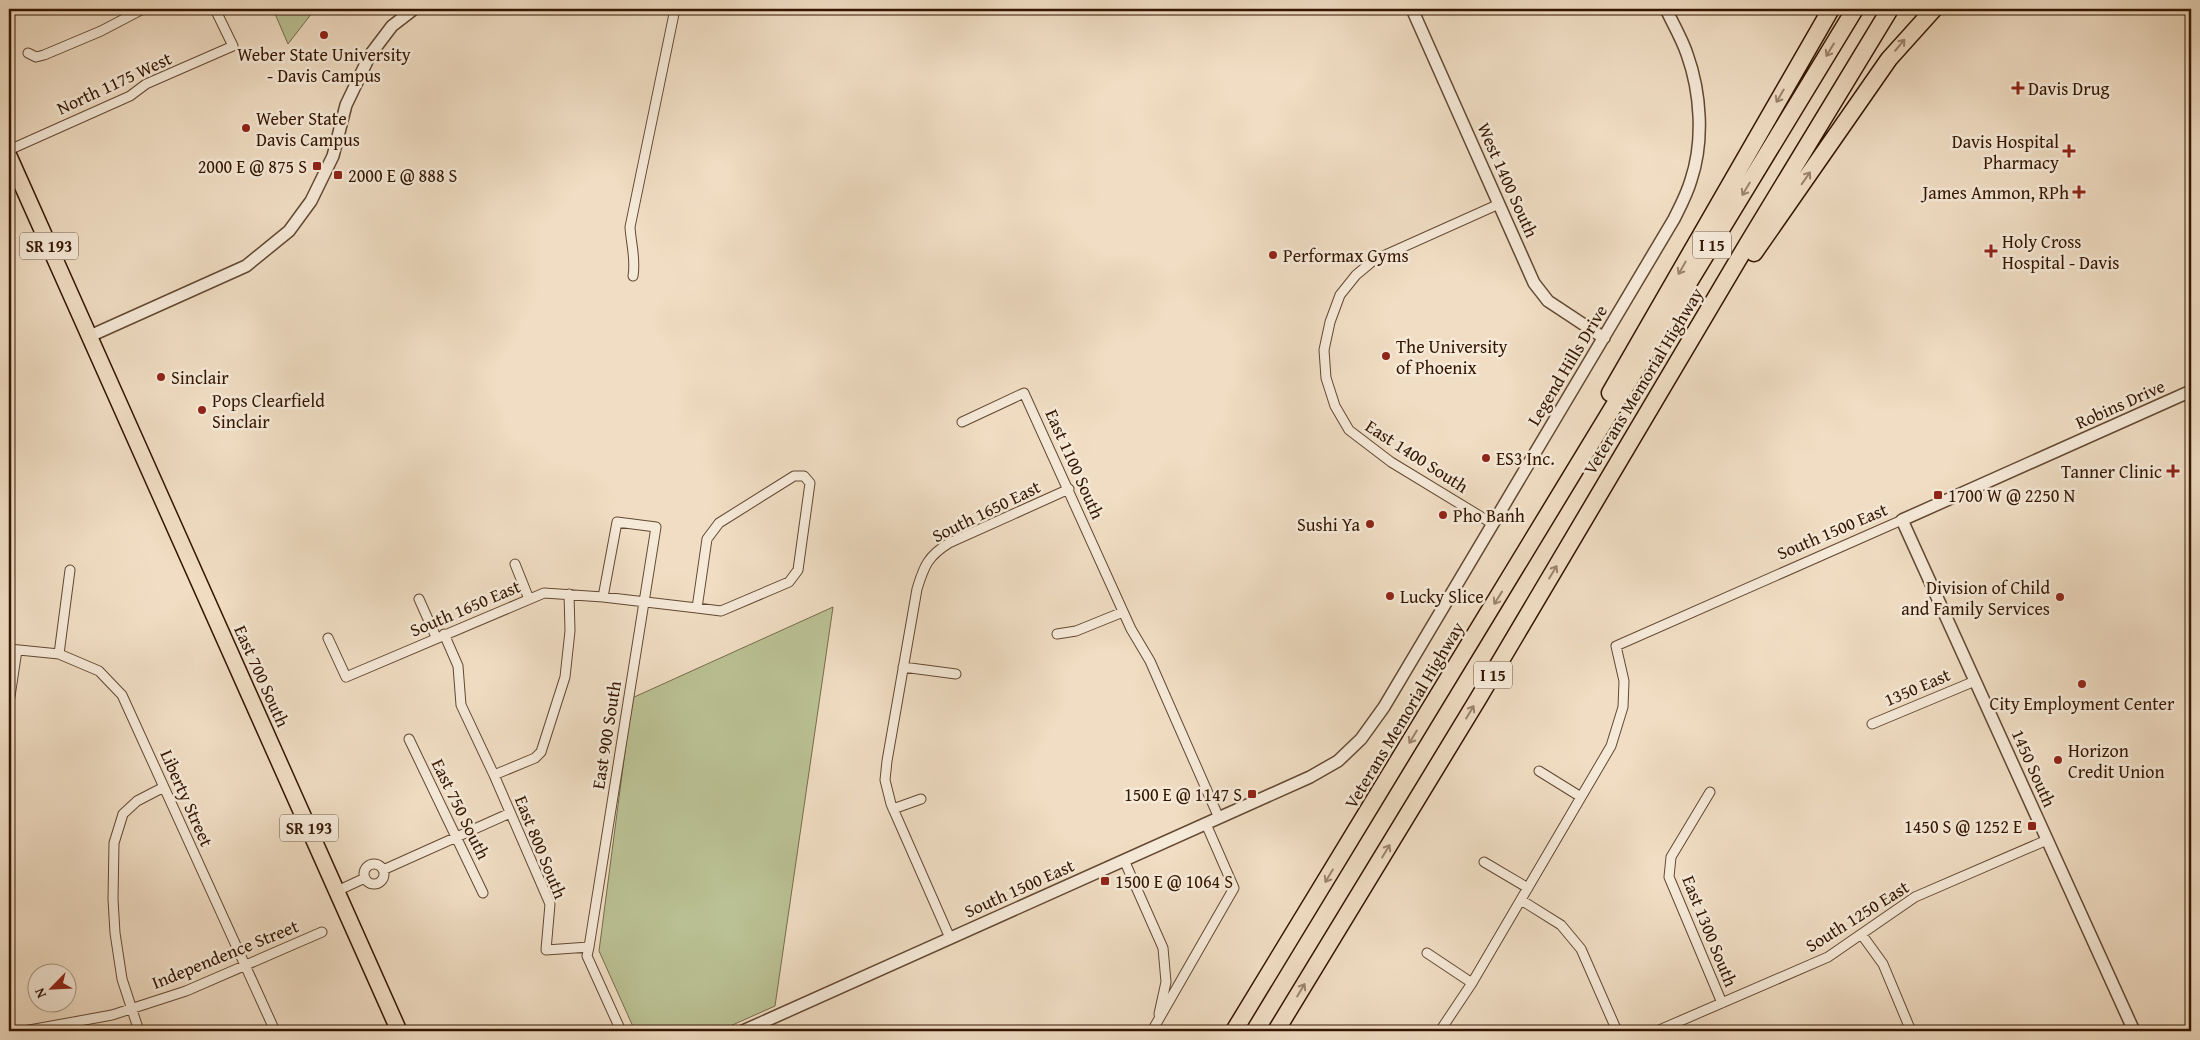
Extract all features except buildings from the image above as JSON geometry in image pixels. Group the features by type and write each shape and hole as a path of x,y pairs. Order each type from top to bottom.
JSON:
{"highway":[{"path":"1569,482 1577,450 1831,9"},
{"name":"Veterans Memorial Highway","path":"1234,1031 1855,9"},
{"name":"Veterans Memorial Highway","path":"1276,1031 1478,699 1890,9"},
{"path":"1705,316 1740,273 1889,60 1934,9"}],"main road":[{"name":"SR 193","path":"9,156 90,336"},
{"name":"East 700 South","path":"90,336 399,1031"}],"street":[{"path":"28,53 36,57 44,56 101,31 143,9"},
{"name":"North 1175 West","path":"9,150 130,96 146,84 233,46 216,9"},
{"path":"90,336 246,266 289,231 311,201 333,156 346,105 370,55 392,26 414,9"},
{"path":"633,276 636,262 631,246 630,227 675,9"},
{"name":"West 1400 South","path":"1412,9 1534,283 1548,301 1604,338"},
{"name":"Legend Hills Drive","path":"1310,778 1338,761 1361,739 1384,706 1674,220 1692,180 1698,153 1700,118 1695,82 1687,54 1666,9"},
{"name":"East 1400 South","path":"1493,524 1392,462 1349,430 1335,406 1326,378 1324,350 1330,322 1340,295 1356,274 1374,260 1499,204"},
{"name":"Robins Drive","path":"2062,448 2191,391"},
{"name":"East 1100 South","path":"962,422 1024,393 1123,612 1150,662 1219,818"},
{"name":"South 1500 East","path":"1581,797 1611,746 1624,707 1624,681 1616,646 2062,448"},
{"name":"South 1650 East","path":"328,638 346,677 544,593 603,597 721,611 789,582 798,570 810,484 804,476 794,476 719,523 707,539 697,608"},
{"name":"South 1650 East","path":"903,667 917,589 923,568 934,552 949,543 1069,489"},
{"name":"1450 South","path":"1902,520 2134,1031"},
{"name":"East 900 South","path":"589,948 656,527 617,522 603,597"},
{"path":"515,564 529,599"},
{"path":"59,654 70,570"},
{"path":"494,775 535,758 541,752 565,677 570,631 569,594"},
{"name":"East 800 South","path":"419,600 458,666 460,705 494,775 550,904 546,950 589,948"},
{"path":"1057,634 1076,632 1123,612"},
{"path":"9,703 13,650"},
{"name":"Liberty Street","path":"13,650 59,654 99,671 122,695 275,1031"},
{"path":"950,938 893,809 885,780 903,667 956,674"},
{"name":"1350 East","path":"1872,724 1975,681"},
{"name":"East 750 South","path":"409,739 483,893"},
{"path":"1440,1031 1472,983 1581,797 1539,771"},
{"name":"South 1500 East","path":"743,1031 1310,778"},
{"path":"138,1031 122,979 115,933 113,899 114,843 123,814 137,801 164,787"},
{"name":"East 1300 South","path":"1710,792 1671,857 1668,877 1722,1003"},
{"path":"893,809 920,799"},
{"path":"383,870 510,813"},
{"path":"1155,1027 1234,888 1206,824"},
{"name":"South 1250 East","path":"1657,1031 1828,956 1862,935 1886,915 1915,897 2047,840"},
{"path":"1124,860 1163,948 1166,982 1155,1027"},
{"path":"1484,862 1528,888"},
{"path":"370,865 378,865 383,870 383,877 378,883 370,883 365,878 365,869 370,865"},
{"path":"337,891 365,878"},
{"path":"1521,900 1561,925 1581,949 1617,1031"},
{"name":"Independence Street","path":"24,1031 112,1015 186,992 322,932"},
{"path":"1862,935 1883,964 1911,1031"},
{"path":"589,948 587,956 621,1031"},
{"path":"1428,953 1472,983"},
{"path":"9,1025 10,1031"}],"green space":[{"path":"273,9 315,9 288,44"},
{"path":"833,607 775,1006 719,1031 635,1031 599,951 632,698"}],"place":[{"name":"Weber State University - Davis Campus","path":"324,35"},
{"name":"Davis Drug","path":"2018,88"},
{"name":"Weber State Davis Campus","path":"246,128"},
{"name":"Davis Hospital Pharmacy","path":"2069,151"},
{"name":"2000 E @ 875 S","path":"317,166"},
{"name":"2000 E @ 888 S","path":"338,175"},
{"name":"James Ammon, RPh","path":"2079,192"},
{"name":"Holy Cross Hospital - Davis","path":"1991,251"},
{"name":"Performax Gyms","path":"1273,255"},
{"name":"The University of Phoenix","path":"1386,356"},
{"name":"Sinclair","path":"161,377"},
{"name":"Pops Clearfield Sinclair","path":"202,410"},
{"name":"ES3 Inc.","path":"1486,458"},
{"name":"Tanner Clinic","path":"2173,471"},
{"name":"1700 W @ 2250 N","path":"1938,495"},
{"name":"Pho Banh","path":"1443,515"},
{"name":"Sushi Ya","path":"1370,524"},
{"name":"Lucky Slice","path":"1390,596"},
{"name":"Division of Child and Family Services","path":"2060,597"},
{"name":"City Employment Center","path":"2082,684"},
{"name":"Horizon Credit Union","path":"2058,760"},
{"name":"1500 E @ 1147 S","path":"1252,794"},
{"name":"1450 S @ 1252 E","path":"2032,826"},
{"name":"1500 E @ 1064 S","path":"1105,881"}]}
